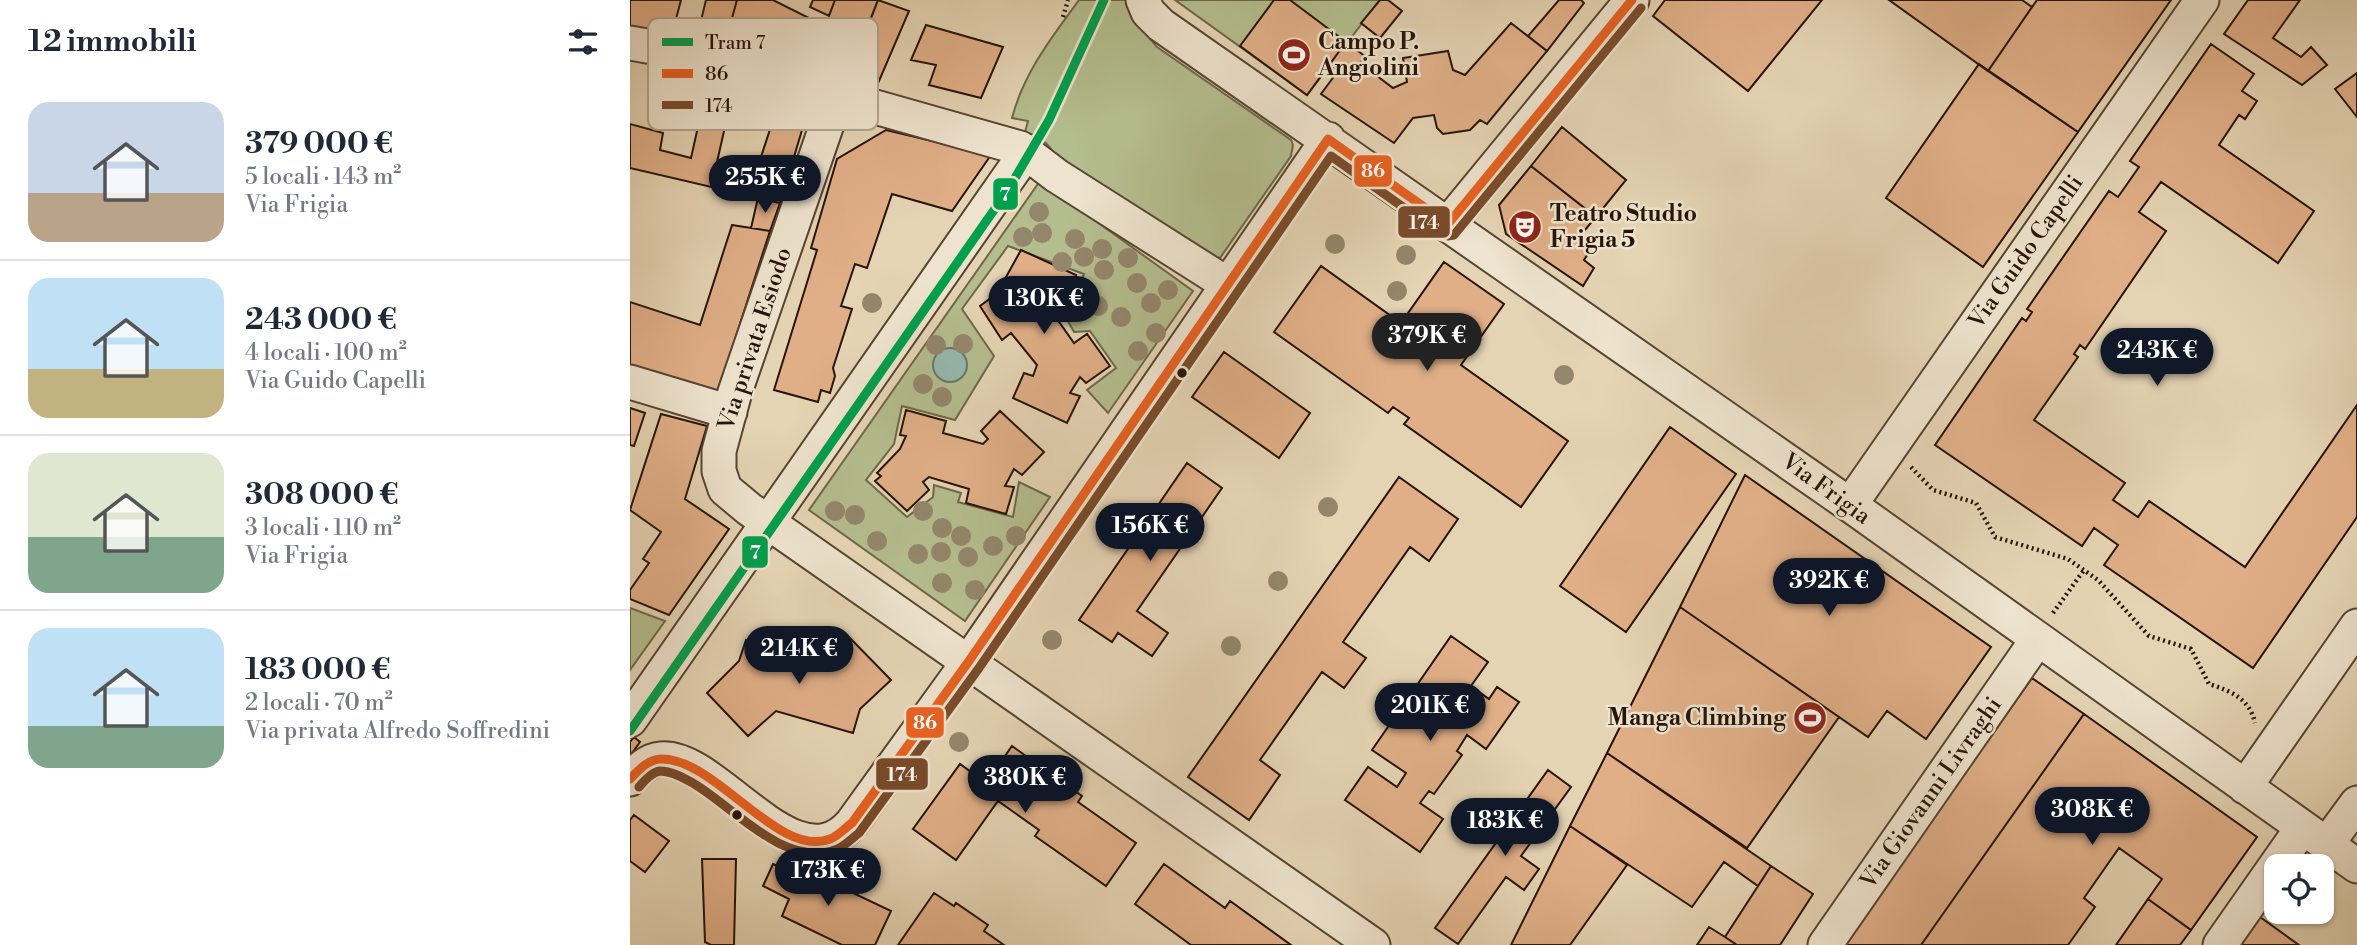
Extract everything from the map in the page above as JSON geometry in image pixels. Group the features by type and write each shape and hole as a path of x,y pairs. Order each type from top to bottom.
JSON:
{"street":[{"name":"Via Frigia","path":"1143,0 1155,21 1850,505 2043,630 2245,788 2357,866"},
{"path":"1448,224 1632,0"},
{"name":"Via Guido Capelli","path":"1850,505 2202,0"},
{"path":"630,43 648,46"},
{"path":"878,109 1001,141 1027,151 1057,177 1227,284"},
{"name":"Via privata Esiodo","path":"824,130 719,451 721,480 731,496 1373,945"},
{"path":"630,779 653,761 670,759 694,769 764,820 802,839 826,841 846,830 969,661 1328,139"},
{"path":"630,720 1027,151"},
{"path":"630,382 730,412"},
{"path":"2245,788 2357,626"},
{"name":"Via Giovanni Livraghi","path":"1825,945 2043,630"},
{"path":"2220,945 2315,836 2357,803"}],"path":[{"path":"1063,17 1068,0"},
{"path":"1910,467 1933,490 1976,503 1995,537 2068,559 2098,580 2149,636 2190,649 2209,684 2230,691 2241,699 2252,711 2256,732 2276,744"},
{"path":"2043,630 2084,570"}],"green space":[{"path":"1079,0 1131,0 1140,27 1157,47 1291,140 1291,156 1220,258 1162,243 1055,154 1046,143 1025,132 1028,121 1012,118 1031,70"},
{"name":"Campo P. Angiolini","path":"1175,0 1380,0 1307,95"},
{"path":"1040,181 1193,291 1108,413 1087,390 1116,368 1090,331 1074,332 1064,314 1084,274 1008,246 962,309 994,356 955,420 902,406 894,444 866,480 907,517 933,497 934,485 961,493 958,502 1013,517 1019,482 1050,497 965,621 809,510"},
{"path":"630,608 665,621 630,670"}],"water":[{"path":"950,348 962,353 967,365 962,377 950,382 938,377 933,365 938,353"}],"building":[{"path":"630,0 681,0 676,18 648,18 648,32 630,28"},
{"path":"706,0 737,0 732,18 702,18"},
{"path":"737,0 773,0 809,18 732,18"},
{"path":"813,0 835,0 829,16 810,7"},
{"path":"835,0 878,0 871,18 828,18"},
{"path":"878,0 909,11 878,83 878,18 871,18"},
{"path":"1274,0 1290,0 1346,42 1307,95 1240,46"},
{"path":"1380,0 1388,0 1402,11 1380,38 1361,23"},
{"path":"1559,0 1581,0 1584,3 1547,51 1528,36"},
{"path":"1665,0 1822,0 1748,91 1653,16"},
{"path":"1889,0 2022,0 2032,7 1988,71"},
{"path":"2037,0 2171,0 2078,132 1988,71"},
{"path":"2248,0 2300,0 2273,38 2301,57 2311,47 2327,65 2302,85 2224,34"},
{"path":"1511,23 1547,51 1487,124 1480,120 1470,130 1443,134 1437,128 1434,115 1413,118 1394,143 1321,94 1338,71 1330,64 1346,42 1366,57 1360,63 1393,88 1407,82 1403,58 1448,51 1453,70 1465,75"},
{"path":"926,25 1003,47 981,98 929,85 936,65 911,60"},
{"path":"2211,44 2254,74 2242,91 2257,101 2245,119 2239,115 2219,145 2314,211 2278,263 2161,182 2139,212 2166,231 2085,349 2080,345 2074,354 2078,357 2034,420 2125,483 2113,500 2138,517 2149,501 2245,567 2357,405 2357,517 2253,668 2104,565 2118,545 2094,528 2082,546 1935,445 2022,318 2026,321 2032,312 2027,309 2109,191 2118,197 2139,167 2130,161"},
{"path":"1979,64 2078,132 1983,267 1886,198"},
{"path":"2357,73 2357,117 2335,89"},
{"path":"630,124 663,133 660,150 691,158 697,130 724,130 717,162 756,172 770,130 802,130 780,203 630,168"},
{"path":"1562,127 1626,180 1596,217 1531,166"},
{"path":"886,130 991,155 952,211 892,194 867,268 855,264 841,306 852,309 833,368 835,376 830,393 821,390 818,402 774,390 817,250 811,248 837,159"},
{"path":"1531,166 1596,217 1579,237 1593,246 1584,260 1594,268 1583,286 1506,234 1499,205"},
{"path":"758,198 780,203 770,231 751,228"},
{"path":"732,225 770,231 718,392 630,365 630,302 700,325"},
{"path":"1021,250 1076,275 1063,306 1053,300 1050,309 1074,343 1087,334 1110,366 1086,383 1080,377 1070,393 1080,396 1067,423 1013,398 1024,373 1033,376 1037,365 1011,333 1002,340 980,306 998,293 1005,302 1017,283 1006,277"},
{"path":"1444,262 1504,304 1461,365 1568,441 1521,507 1404,424 1409,418 1393,407 1388,413 1274,332 1321,266 1401,323"},
{"path":"1224,352 1310,413 1279,458 1192,397"},
{"path":"630,408 645,413 634,446 630,445"},
{"path":"906,410 946,421 943,433 983,444 988,439 981,431 1000,411 1044,452 1022,475 1014,469 1005,486 1014,487 1006,514 966,503 969,489 929,477 923,482 929,490 907,511 875,481 881,476 877,473 900,449 906,436 900,435"},
{"path":"661,414 707,426 685,499 729,529 669,615 630,599 630,590 649,563 643,559 661,532 630,510"},
{"path":"1670,427 1736,474 1626,632 1560,586"},
{"path":"1187,463 1222,488 1137,611 1168,633 1152,656 1118,633 1112,642 1079,620"},
{"path":"1745,475 1991,647 1926,739 1887,711 1868,737 1680,607"},
{"path":"1399,477 1458,519 1429,561 1410,547 1343,642 1366,658 1344,688 1322,672 1260,760 1280,775 1249,820 1188,777"},
{"path":"1680,607 1839,717 1747,848 1607,753"},
{"path":"847,635 891,680 860,709 853,733 776,711 748,736 707,693 739,661 746,640 814,662"},
{"path":"1451,636 1488,662 1471,686 1489,699 1497,687 1519,702 1486,749 1467,735 1457,751 1462,755 1434,794 1429,791 1420,803 1443,819 1420,852 1345,800 1368,767 1397,787 1406,773 1372,750"},
{"path":"2032,678 2084,714 1921,945 1843,945"},
{"path":"2084,714 2257,837 2191,930 2148,899 2162,879 2119,848 2084,898 2095,907 2068,945 1921,945"},
{"path":"634,737 640,742 630,756 630,742"},
{"path":"1012,746 1082,796 1078,802 1136,843 1106,886 1035,836 1039,830 998,801 956,860 913,829 960,764 986,783"},
{"path":"1607,753 1771,866 1758,886 1724,862 1692,907 1570,826"},
{"path":"1548,770 1571,787 1521,856 1539,869 1524,890 1506,877 1458,944 1435,928"},
{"path":"634,815 669,841 645,872 630,861 630,820"},
{"path":"1570,826 1627,865 1570,945 1511,945"},
{"path":"702,859 736,859 734,945 711,945 705,942"},
{"path":"773,864 801,877 805,870 891,911 875,945 842,945 782,916 789,899 763,886"},
{"path":"1164,864 1225,908 1230,901 1291,945 1191,945 1135,904"},
{"path":"1771,866 1813,894 1780,945 1737,945 1725,937"},
{"path":"934,893 954,906 956,903 988,925 984,931 1004,945 898,945"},
{"path":"2148,899 2191,930 2180,945 2116,945"},
{"path":"2260,917 2264,924 2270,924 2299,945 2240,945"},
{"path":"1709,927 1725,937 1737,945 1697,945"}],"tram line":[{"name":"7","path":"630,731 1008,190 1049,120 1104,0"}],"transit line":[{"name":"86","path":"630,779 652,761 661,759 682,763 703,774 789,835 810,841 830,839 839,834 852,823 969,661 1328,139 1448,224 1632,0"},
{"name":"174","path":"639,787 654,773 668,772 691,782 757,830 794,849 813,853 832,851 846,844 859,833 979,668 1331,156 1441,234 1454,235 1641,8"}],"place":[{"name":"Campo P. Angiolini","path":"1294,55"},
{"name":"Teatro Studio Frigia 5","path":"1525,227"},
{"name":"Manga Climbing","path":"1810,718"}]}
